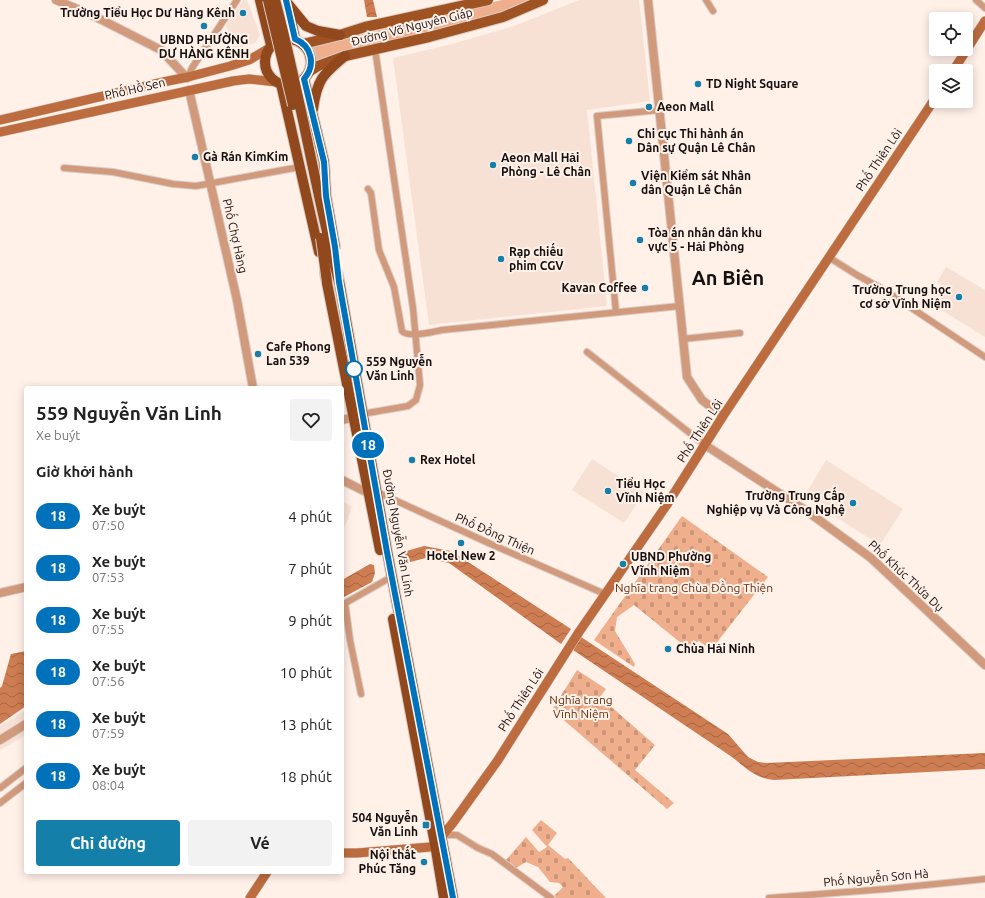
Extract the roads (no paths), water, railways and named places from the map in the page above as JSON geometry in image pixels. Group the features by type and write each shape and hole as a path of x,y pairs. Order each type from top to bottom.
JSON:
{"highway":[{"path":"275,0 296,83 329,246 339,282"},
{"path":"263,1 265,8 280,7 286,2"},
{"path":"263,1 270,47 264,61 265,68 268,74 279,83 293,85 307,75 311,60 310,54 299,41 286,2"},
{"path":"263,1 307,166 323,248 327,282"},
{"path":"286,2 306,26 318,31 340,35"},
{"path":"270,47 282,39 299,41"},
{"path":"292,131 293,126 300,118 313,119 315,94 320,82 327,71 345,56"},
{"name":"Đường Nguyễn Văn Linh","path":"307,75 313,119 324,162 326,196 335,247 358,416 453,898"},
{"name":"Đường Nguyễn Văn Linh","path":"279,83 292,131 358,416"},
{"name":"Đường Nguyễn Văn Linh","path":"389,577 444,898"}],"main road":[{"name":"Đường Võ Nguyên Giáp","path":"299,41 340,35 365,27 488,0"},
{"name":"Đường Võ Nguyên Giáp","path":"307,75 318,66 345,56 429,37 489,21 503,17 544,0"},
{"path":"957,64 985,21"},
{"name":"Phố Hồ Sen","path":"0,120 187,78 249,60 270,47"},
{"path":"230,66 243,65 246,71 245,76 233,81"},
{"name":"Phố Hồ Sen","path":"0,132 233,81 250,79 279,83"},
{"name":"Phố Thiên Lôi","path":"435,844 441,835 452,824 498,760 579,632 666,506 724,416 830,258 877,184 882,179 929,108"},
{"path":"344,853 430,847 435,844"},
{"path":"250,898 266,874"}],"street":[{"path":"56,0 96,17 161,50 187,78 192,68 238,0"},
{"path":"648,0 687,378 702,400 724,416"},
{"path":"706,0 712,11"},
{"path":"976,0 985,8"},
{"path":"344,420 408,406 416,400 420,385 416,335 375,49"},
{"name":"Phố Chợ Hàng","path":"190,90 237,300 252,386"},
{"path":"616,312 597,116 660,110"},
{"path":"64,168 113,172 173,184 196,186 300,167"},
{"path":"368,189 371,193 379,250 394,288 402,331 404,334 416,335 442,330 680,306"},
{"path":"830,258 886,291 985,357"},
{"path":"683,339 740,333"},
{"path":"587,352 705,445"},
{"name":"Phố Khúc Thừa Dụ","path":"705,445 808,512 871,558 985,665"},
{"path":"344,481 372,492"},
{"name":"Phố Đồng Thiện","path":"372,492 605,594"},
{"path":"361,694 344,604 389,577"},
{"path":"0,593 24,587"},
{"path":"0,740 24,725"},
{"path":"0,788 24,770"},
{"path":"0,803 24,785"},
{"path":"441,835 457,835 478,848 492,854 551,898"},
{"name":"Phố Nguyễn Sơn Hà","path":"769,898 886,889 985,879"}],"water":[{"path":"364,0 373,0 377,17 367,17"},
{"path":"424,546 451,551 571,629 561,644 449,563 426,558 406,563 403,552"},
{"path":"370,564 374,565 375,573 372,582 344,597 344,579"},
{"path":"581,637 728,734 748,757 758,762 767,763 985,753 985,769 774,780 767,779 751,772 732,757 573,650"},
{"path":"24,651 24,707 0,724 0,688 2,686 11,654"}],"place":[{"name":"Trường Tiểu Học Dư Hàng Kênh","path":"243,13"},
{"name":"UBND PHƯỜNG DƯ HÀNG KÊNH","path":"204,26"},
{"name":"TD Night Square","path":"698,84"},
{"name":"Aeon Mall","path":"649,107"},
{"name":"Chi cục Thi hành án Dân sự Quận Lê Chân","path":"629,141"},
{"name":"Gà Rán KimKim","path":"195,157"},
{"name":"Aeon Mall Hải Phòng - Lê Chân","path":"493,165"},
{"name":"Viện Kiểm sát Nhân dân Quận Lê Chân","path":"633,183"},
{"name":"Tòa án nhân dân khu vực 5 - Hải Phòng","path":"640,240"},
{"name":"Rạp chiếu phim CGV","path":"501,259"},
{"name":"Kavan Coffee","path":"645,288"},
{"name":"Trường Trung học cơ sở Vĩnh Niệm","path":"959,297"},
{"name":"Cafe Phong Lan 539","path":"258,354"},
{"name":"559 Nguyễn Văn Linh","path":"354,369"},
{"name":"Rex Hotel","path":"412,460"},
{"name":"Tiểu Học Vĩnh Niệm","path":"608,491"},
{"name":"Trường Trung Cấp Nghiệp vụ Và Công Nghệ","path":"853,503"},
{"name":"Hotel New 2","path":"461,543"},
{"name":"UBND Phường Vĩnh Niệm","path":"623,564"},
{"name":"Chùa Hải Ninh","path":"668,649"},
{"name":"504 Nguyễn Văn Linh","path":"426,825"},
{"name":"Nội thất Phúc Tăng","path":"424,862"}],"district":[{"name":"An Biên","path":"728,278"}],"park label":[{"name":"Nghĩa trang Chùa Đồng Thiện","path":"694,588"},
{"name":"Nghĩa trang Vĩnh Niệm","path":"581,707"}]}
